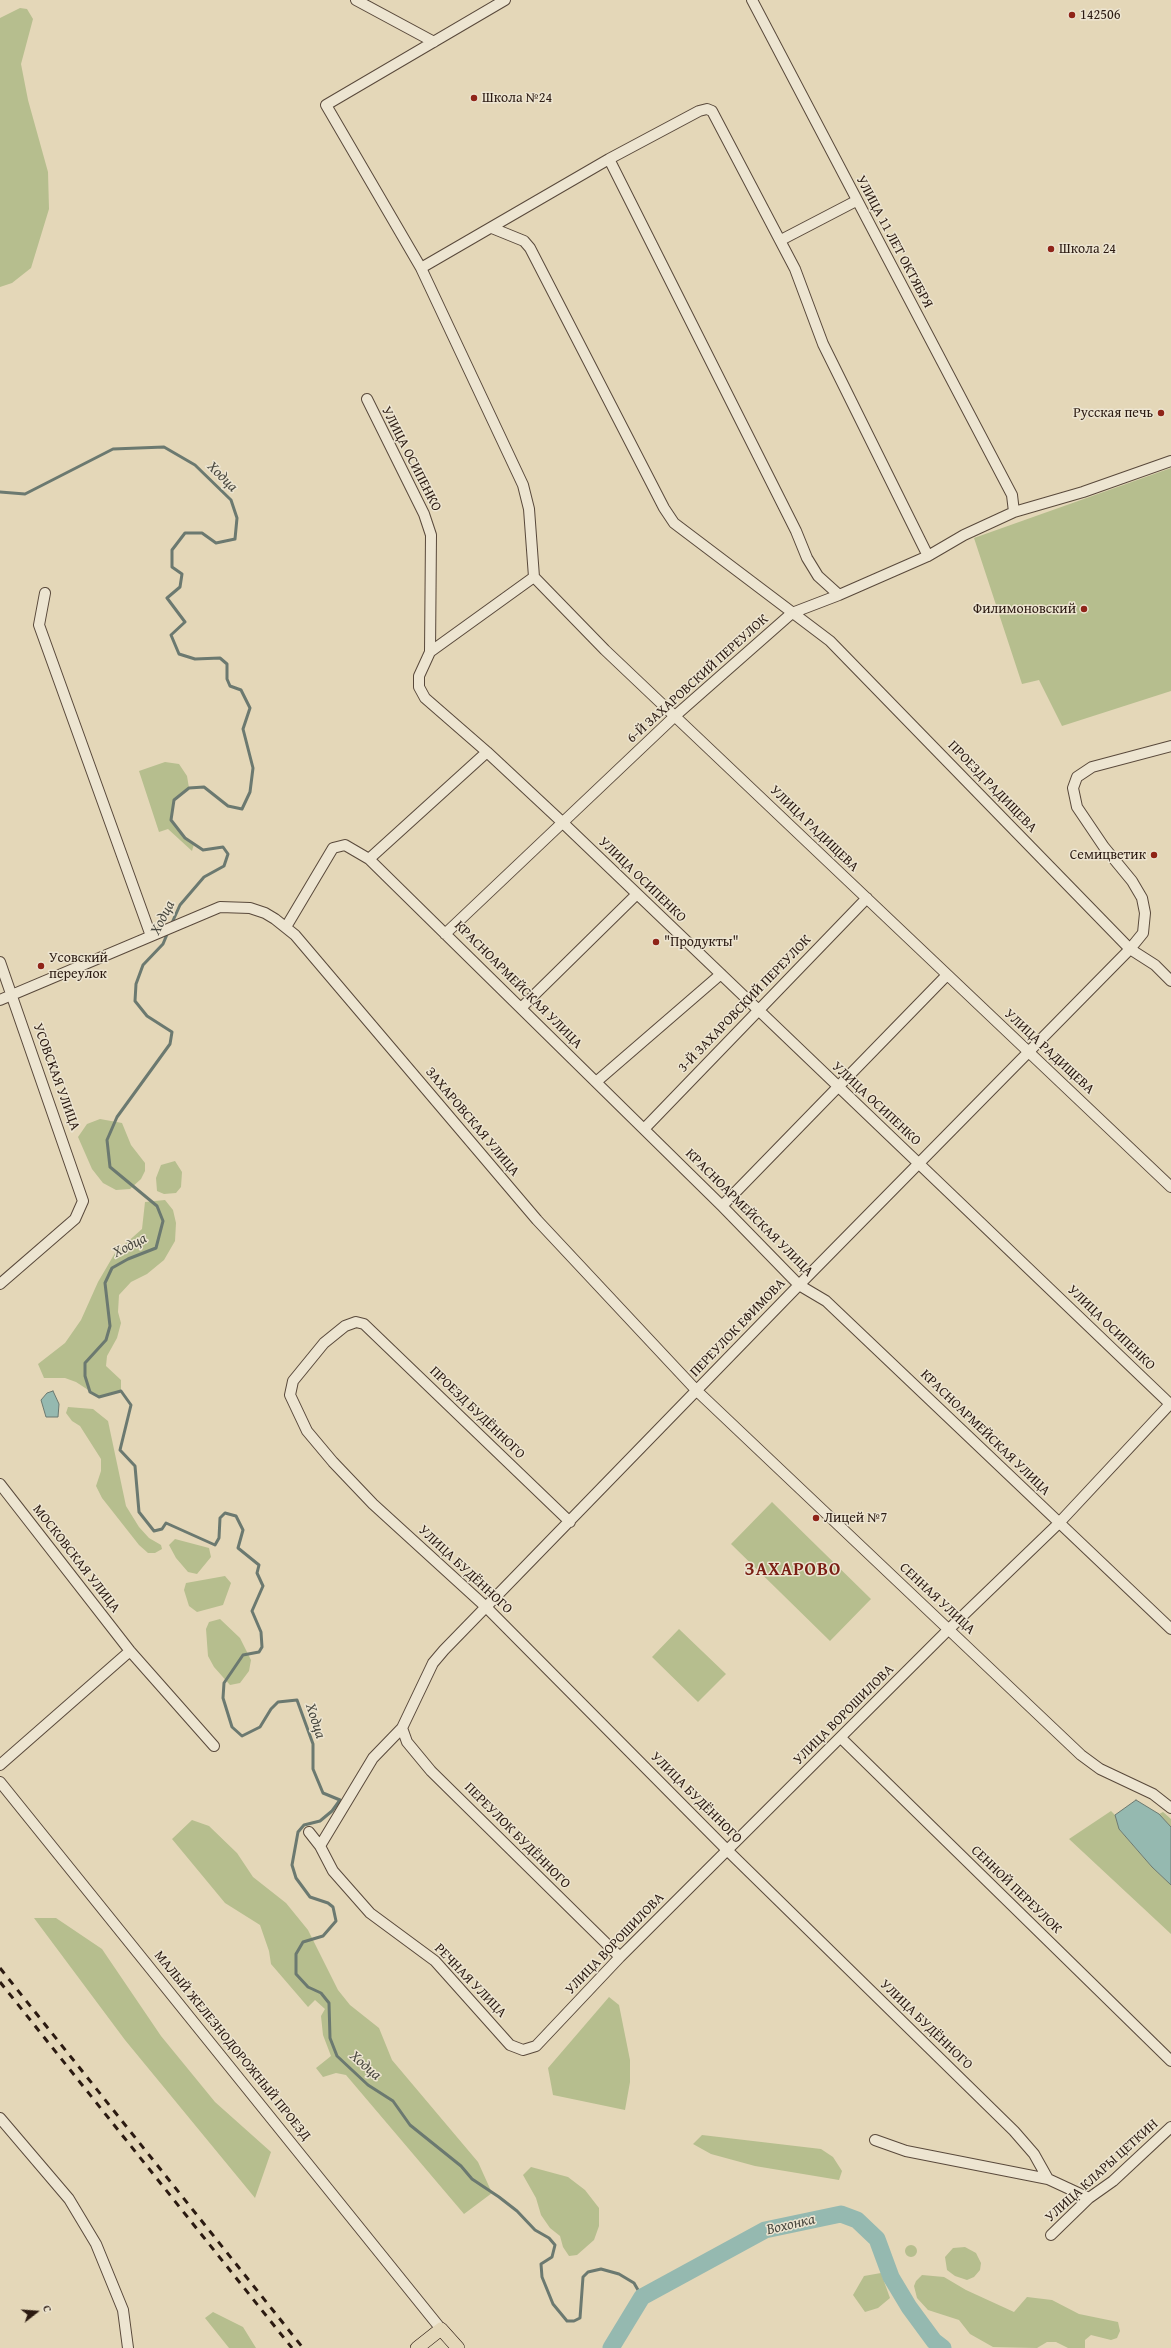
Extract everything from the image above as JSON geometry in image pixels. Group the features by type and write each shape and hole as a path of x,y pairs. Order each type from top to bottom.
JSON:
{"main road":[{"path":"417,2348 441,2329 458,2348"}],"street":[{"path":"356,0 434,42"},
{"path":"430,652 534,577 529,509 523,485 421,268 326,105 505,0"},
{"name":"УЛИЦА 11 ЛЕТ ОКТЯБРЯ","path":"752,0 856,201 1012,495 1014,512"},
{"path":"421,268 609,160 699,111 707,109 712,111 781,240 802,287 823,344 928,556"},
{"path":"609,160 796,531 807,558 818,576 839,595"},
{"path":"781,240 856,201"},
{"name":"ПРОЕЗД РАДИЩЕВА","path":"492,228 524,241 530,248 660,502 674,523 830,641 1130,949 1155,965 1171,981"},
{"name":"УЛИЦА ОСИПЕНКО","path":"367,399 424,514 431,535 430,652 419,676 419,687 425,698 487,752 562,822 836,1086 919,1163 1171,1404"},
{"name":"6-Й ЗАХАРОВСКИЙ ПЕРЕУЛОК","path":"446,934 675,716 792,613 839,595 928,556 964,535 1014,512 1083,492 1171,461"},
{"name":"УЛИЦА РАДИЩЕВА","path":"534,577 604,650 1171,1187"},
{"path":"0,1000 151,936 40,626 45,594"},
{"name":"ПЕРЕУЛОК ЕФИМОВА","path":"320,1846 373,1758 402,1728 433,1663 799,1285 1130,949 1143,933 1145,914 1142,898 1132,881 1104,847 1077,807 1073,788 1077,777 1092,767 1171,746"},
{"path":"370,859 487,752"},
{"name":"КРАСНОАРМЕЙСКАЯ УЛИЦА","path":"286,928 333,848 346,845 370,859 722,1206 799,1285 826,1300 1058,1524 1171,1629"},
{"path":"521,1008 637,894"},
{"name":"3-Й ЗАХАРОВСКИЙ ПЕРЕУЛОК","path":"644,1129 866,898"},
{"name":"ЗАХАРОВСКАЯ УЛИЦА","path":"151,936 220,907 250,908 265,913 286,928 537,1220 697,1391"},
{"name":"УСОВСКАЯ УЛИЦА","path":"0,962 83,1202 75,1219 0,1284"},
{"path":"596,1082 721,974"},
{"path":"722,1206 836,1086 947,975"},
{"name":"УЛИЦА БУДЁННОГО","path":"364,1324 356,1322 345,1326 324,1343 304,1365 293,1380 290,1395 307,1431 333,1462 373,1504 486,1607 727,1850 1014,2131 1034,2154 1048,2179"},
{"name":"ПРОЕЗД БУДЁННОГО","path":"364,1324 570,1522"},
{"name":"СЕННАЯ УЛИЦА","path":"697,1391 1090,1763 1140,1787 1171,1808"},
{"name":"УЛИЦА ВОРОШИЛОВА","path":"536,2046 620,1957 727,1850 949,1629 1058,1524 1171,1404"},
{"name":"МОСКОВСКАЯ УЛИЦА","path":"0,1484 130,1651 214,1746"},
{"path":"0,1765 130,1651"},
{"name":"ПЕРЕУЛОК БУДЁННОГО","path":"402,1728 407,1742 431,1771 620,1957"},
{"name":"СЕННОЙ ПЕРЕУЛОК","path":"841,1738 1171,2062"},
{"name":"МАЛЫЙ ЖЕЛЕЗНОДОРОЖНЫЙ ПРОЕЗД","path":"0,1782 441,2329"},
{"name":"РЕЧНАЯ УЛИЦА","path":"309,1832 320,1846 333,1871 370,1913 435,1961 510,2045 523,2050 536,2046"},
{"path":"0,2118 69,2199 96,2244 123,2310 128,2348"},
{"name":"УЛИЦА КЛАРЫ ЦЕТКИН","path":"1051,2235 1089,2198 1113,2181 1171,2127"},
{"path":"875,2140 906,2151 1048,2179 1089,2198"}],"green space":[{"path":"20,8 27,9 33,19 21,64 28,100 48,172 49,209 31,268 12,283 0,287 0,18"},
{"name":"Филимоновский","path":"1171,468 1171,691 1062,726 1039,680 1022,684 974,538"},
{"path":"165,762 179,764 187,776 189,788 174,800 171,820 185,838 194,844 192,851 168,829 159,832 139,771"},
{"path":"100,1119 122,1123 131,1145 145,1163 145,1171 141,1179 130,1189 116,1190 103,1183 92,1169 78,1137 87,1124"},
{"path":"175,1161 182,1172 181,1187 176,1193 164,1194 157,1191 156,1178 161,1165"},
{"path":"165,1200 173,1210 176,1223 175,1241 164,1260 147,1274 131,1282 119,1295 118,1312 121,1323 117,1338 107,1356 106,1366 121,1380 121,1391 99,1397 76,1382 65,1378 44,1378 38,1364 65,1343 81,1320 98,1282 115,1253 142,1229 145,1202"},
{"path":"68,1407 93,1409 108,1421 126,1506 139,1527 149,1538 161,1545 162,1549 155,1553 148,1553 139,1545 102,1498 96,1486 101,1471 101,1459 80,1426 72,1421 66,1413"},
{"path":"772,1502 871,1599 830,1641 731,1544"},
{"path":"175,1539 209,1548 211,1557 197,1574 188,1572 176,1558 169,1545"},
{"path":"225,1576 231,1583 223,1605 197,1612 189,1606 184,1590 186,1583"},
{"path":"220,1619 240,1638 251,1660 249,1671 240,1683 230,1685 214,1667 208,1656 206,1629 209,1622"},
{"path":"679,1629 726,1674 698,1702 652,1657"},
{"path":"1111,1811 1115,1815 1119,1829 1152,1867 1171,1885 1171,1934 1069,1839"},
{"path":"1163,1812 1171,1819 1171,1827 1159,1814"},
{"path":"192,1820 209,1826 237,1853 253,1877 286,1903 308,1930 338,1990 350,2005 379,2028 392,2060 478,2162 492,2193 464,2214 346,2075 336,2073 323,2077 316,2068 331,2056 323,2035 321,2016 325,2009 315,2000 308,2007 271,1964 269,1951 260,1925 225,1903 172,1839"},
{"path":"34,1918 56,1918 102,1949 161,2036 215,2102 271,2152 255,2198 125,2040"},
{"path":"609,1997 619,2005 630,2060 630,2082 625,2110 553,2095 548,2068"},
{"path":"702,2135 821,2149 833,2157 842,2171 839,2180 755,2166 711,2154 693,2144"},
{"path":"531,2167 568,2177 585,2190 599,2208 599,2226 594,2240 577,2255 569,2256 563,2247 560,2236 550,2228 541,2215 536,2198 523,2175"},
{"path":"909,2245 913,2245 917,2251 913,2257 909,2257 905,2253 905,2249"},
{"path":"965,2247 976,2253 981,2263 980,2270 974,2277 967,2280 955,2276 947,2270 945,2257 953,2248"},
{"path":"881,2273 890,2298 878,2308 865,2312 853,2295 864,2276"},
{"path":"922,2275 944,2277 966,2290 1014,2312 1027,2297 1052,2300 1079,2314 1118,2322 1120,2331 1117,2338 1111,2340 1091,2335 1085,2340 1085,2348 1068,2348 1056,2342 1047,2342 1037,2348 993,2347 970,2334 959,2320 928,2310 917,2298 914,2286 916,2281"},
{"path":"213,2312 243,2327 256,2348 229,2348 205,2318"}],"water":[{"path":"53,1391 59,1404 58,1417 46,1417 41,1400 47,1393"},
{"path":"1136,1800 1159,1814 1171,1827 1171,1885 1152,1867 1119,1829 1115,1815"}],"waterway":[{"name":"Ходца","path":"0,492 25,494 113,449 164,447 195,465 231,500 237,518 235,539 216,543 202,533 185,533 172,550 172,567 182,574 180,587 167,598 185,622 171,635 179,654 195,659 220,658 227,664 227,679 230,686 241,690 250,708 243,729 253,768 250,792 242,809 228,806 204,787 189,788 174,800 171,820 185,838 203,850 223,847 228,854 224,866 204,877 180,905 171,925"},
{"name":"Ходца","path":"168,932 163,944 143,965 136,984 135,1001 147,1016 172,1032 170,1044 117,1117 107,1140 110,1167 157,1206 163,1221 156,1248 128,1259 112,1268 105,1283 110,1326 106,1340 85,1363 85,1376 90,1392 99,1397 121,1391 131,1405 120,1450 135,1466 139,1512 154,1531 162,1529 166,1523 215,1545 219,1538 220,1518 225,1513 236,1516 243,1530 238,1548 259,1565 257,1573 263,1586 252,1611 261,1632 262,1647 259,1652 243,1655 224,1683 223,1698 232,1727 242,1736 260,1727 271,1709 278,1702 297,1700 313,1744 313,1769 323,1793 340,1800 332,1811 320,1821 304,1825 298,1832 292,1865 296,1878 310,1897 328,1903 333,1907 336,1921 323,1936 303,1942 296,1954 296,1974 308,1987 321,1993 329,2003 330,2038 337,2056 368,2085 393,2101 410,2125 461,2166 472,2179 517,2211 535,2230 549,2238 555,2245 552,2257 541,2264 542,2277 553,2304 567,2321 574,2321 580,2318 583,2277 588,2272 601,2269 619,2274 634,2283 642,2297"},
{"name":"Вохонка","path":"611,2348 642,2297 765,2230 841,2214 857,2220 877,2239 891,2277 909,2307 934,2341 943,2348"}],"railway":[{"path":"0,1968 303,2348"},
{"path":"0,1982 292,2348"}],"place":[{"name":"142506","path":"1072,15"},
{"name":"Школа №24","path":"474,98"},
{"name":"Школа 24","path":"1051,249"},
{"name":"Русская печь","path":"1161,413"},
{"name":"Филимоновский","path":"1084,609"},
{"name":"Семицветик","path":"1154,855"},
{"name":"\"Продукты\"","path":"656,942"},
{"name":"Усовский переулок","path":"41,966"},
{"name":"Лицей №7","path":"816,1518"}],"district":[{"name":"ЗАХАРОВО","path":"793,1570"}]}
